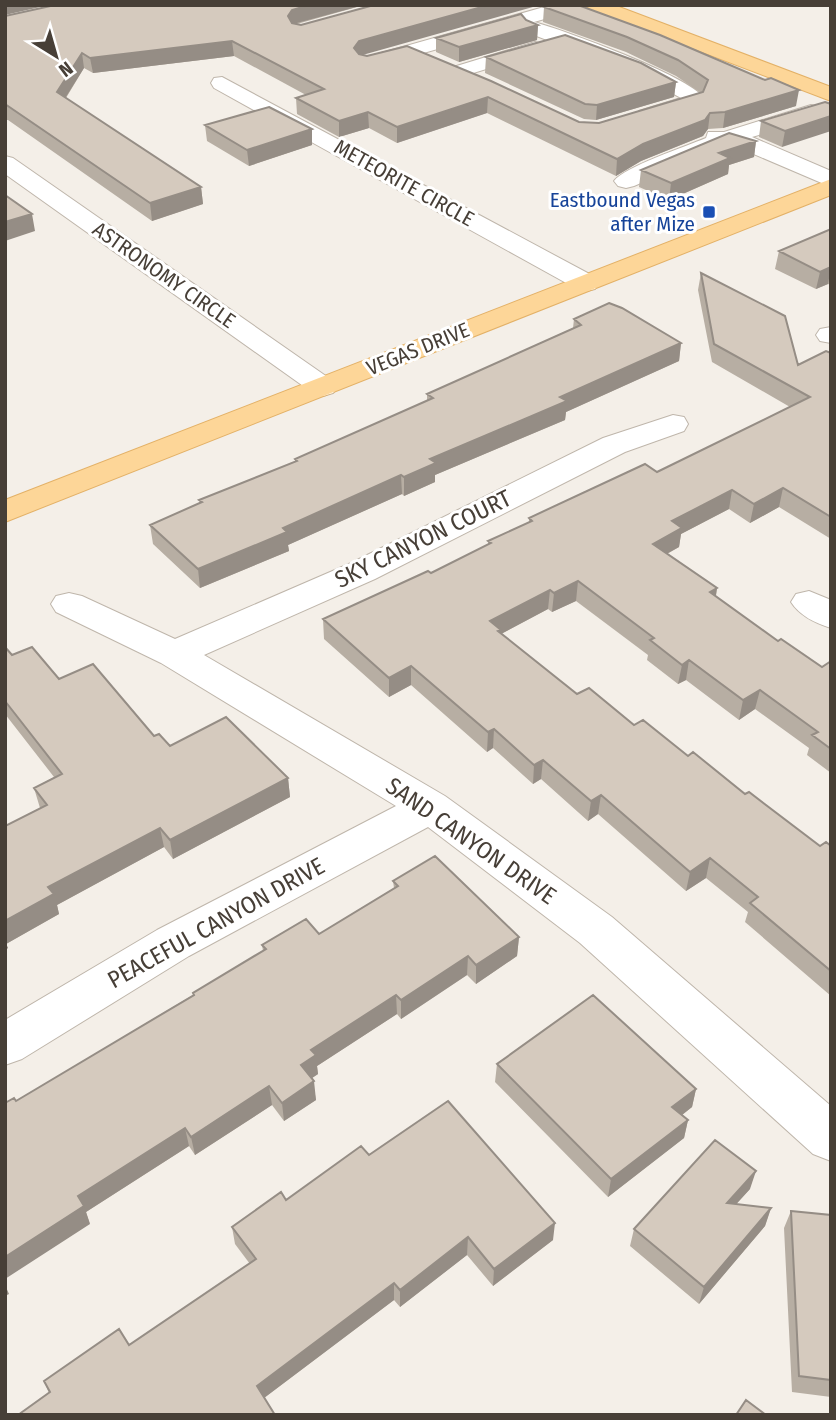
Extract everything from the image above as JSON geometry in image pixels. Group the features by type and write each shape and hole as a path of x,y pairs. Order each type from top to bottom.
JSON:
{"main road":[{"path":"596,5 831,95"},
{"path":"649,5 792,59"},
{"name":"VEGAS DRIVE","path":"5,512 826,186"}],"street":[{"path":"367,63 451,40 527,24 573,5"},
{"path":"493,10 648,72 693,98 691,102 623,123"},
{"path":"424,28 451,40"},
{"path":"457,72 565,40"},
{"path":"408,51 489,85"},
{"name":"METEORITE CIRCLE","path":"222,83 586,283"},
{"path":"626,181 684,152 812,111"},
{"path":"660,112 719,139 727,151 826,186"},
{"name":"ASTRONOMY CIRCLE","path":"5,163 324,387"},
{"name":"SKY CANYON COURT","path":"174,654 363,570 614,445 673,424"},
{"name":"SAND CANYON DRIVE","path":"69,604 174,654 430,807 596,930 831,1138"},
{"name":"PEACEFUL CANYON DRIVE","path":"5,1045 173,943 430,807"}],"building":[{"path":"55,5 309,5 292,10 288,16 292,23 301,25 374,5 489,5 359,41 354,48 359,54 367,56 407,46 579,122 599,123 703,92 708,80 678,60 627,37 544,7 578,5 660,35 765,80 771,78 799,90 725,112 710,113 705,120 643,144 617,159 488,97 397,127 368,112 339,121 296,98 324,89 232,41 90,58 82,53 57,92 201,187 150,203 5,104 5,16"},
{"path":"521,14 526,20 538,25 459,47 436,38"},
{"path":"565,35 641,63 676,82 597,105 585,104 486,57"},
{"path":"825,102 831,104 831,116 785,131 761,121"},
{"path":"269,107 312,129 247,150 205,125"},
{"path":"729,133 756,141 719,153 730,158 671,183 641,170"},
{"path":"5,195 32,214 5,222"},
{"path":"831,229 831,267 820,272 779,251"},
{"path":"701,273 785,316 798,365 826,351 831,353 831,517 783,488 754,504 732,490 672,521 682,528 653,544 717,588 710,592 778,641 781,639 822,667 831,661 831,749 812,735 818,732 760,690 743,700 689,660 682,665 650,640 654,638 578,581 554,593 550,590 490,621 501,630 498,631 577,694 589,688 634,725 643,720 688,756 693,752 745,794 749,792 820,846 826,842 831,846 831,971 750,903 758,897 710,858 690,872 601,795 591,801 543,760 534,765 494,729 488,732 411,666 389,678 323,619 428,571 431,573 491,543 488,541 532,521 529,518 645,464 657,472 810,397 714,344"},
{"path":"609,303 681,343 560,397 567,401 430,459 436,463 404,477 401,475 283,528 287,532 198,569 150,525 202,502 199,500 297,461 295,459 433,398 427,394 581,325 574,319"},
{"path":"5,647 12,655 32,647 59,679 93,664 154,736 159,734 170,746 226,717 288,778 170,840 160,828 48,887 54,894 5,921 5,826 47,805 34,788 62,774 5,701"},
{"path":"435,856 519,937 476,965 468,956 401,1000 396,995 311,1050 316,1055 301,1065 314,1081 282,1103 269,1086 191,1137 185,1128 78,1196 84,1206 5,1257 5,1103 14,1098 16,1101 194,995 193,993 266,949 262,945 306,919 319,934 398,886 393,881"},
{"path":"593,995 696,1089 672,1107 688,1120 611,1179 497,1064"},
{"path":"448,1101 555,1223 494,1269 468,1237 400,1290 394,1283 257,1386 275,1415 18,1415 50,1392 44,1381 119,1329 129,1345 256,1259 232,1227 281,1192 286,1200 361,1146 369,1155"},
{"path":"715,1140 756,1171 727,1203 771,1208 704,1287 634,1229"},
{"path":"791,1211 831,1215 831,1380 799,1376"},
{"path":"746,1400 766,1415 736,1415"}],"place":[{"name":"Eastbound Vegas after Mize","path":"709,212"}]}
